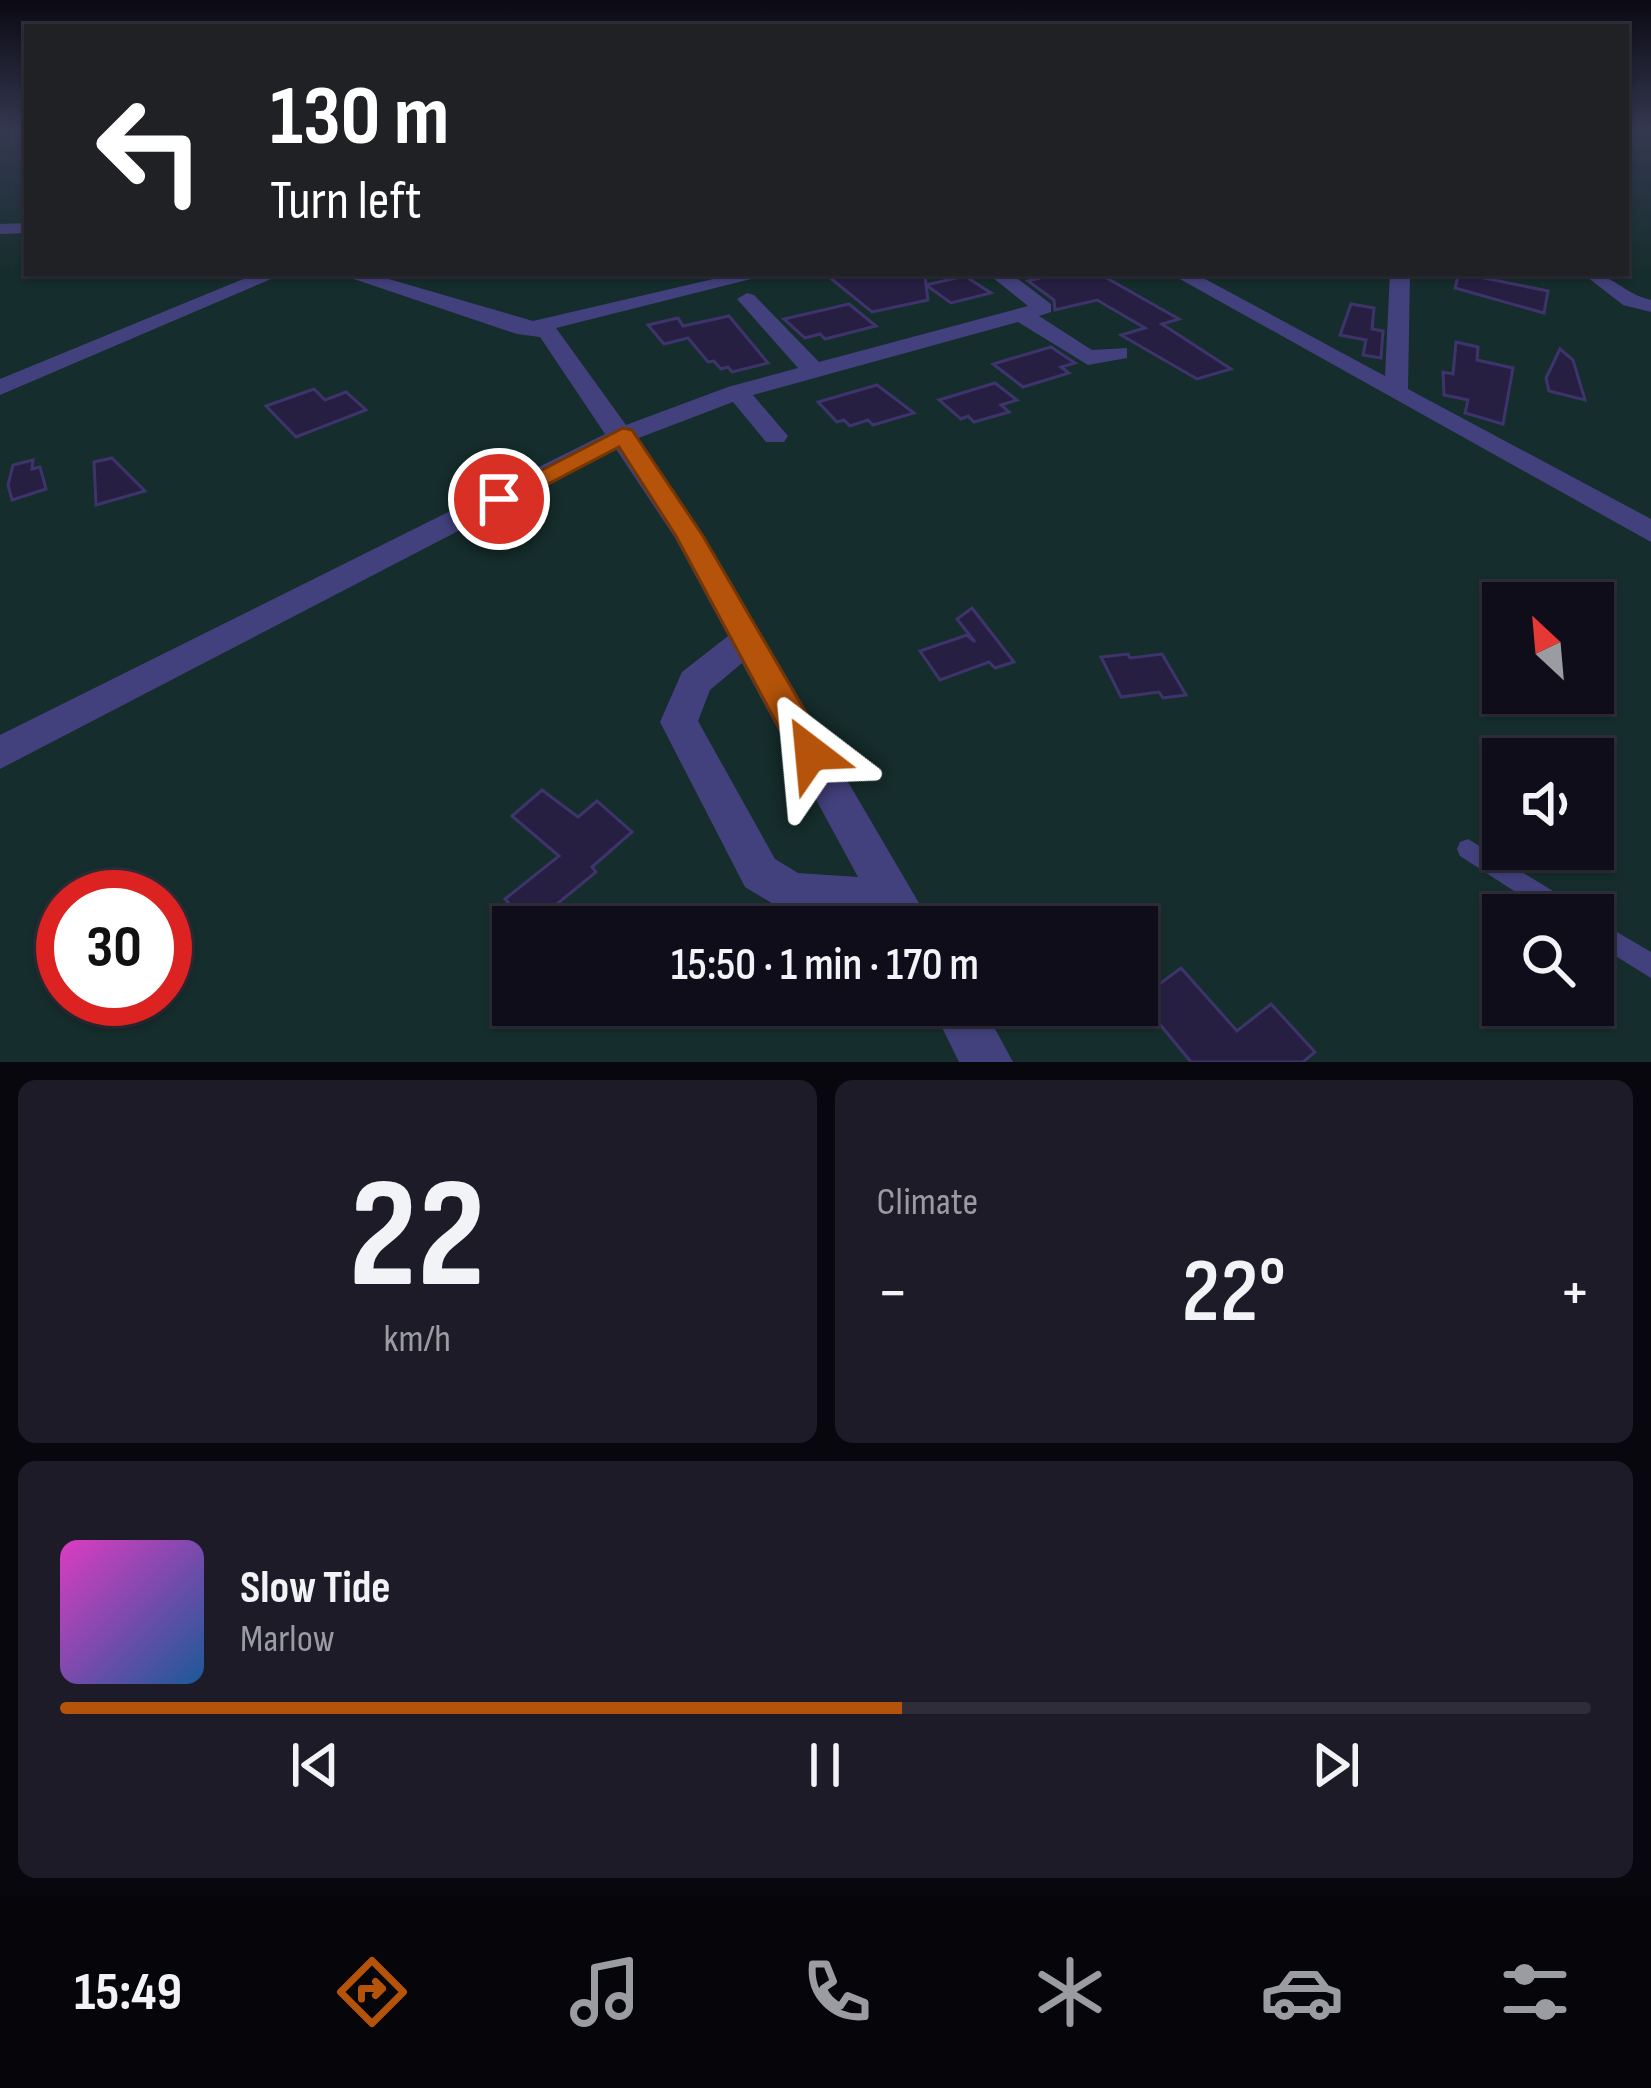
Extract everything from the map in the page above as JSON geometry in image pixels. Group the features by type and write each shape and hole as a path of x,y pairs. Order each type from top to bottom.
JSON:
{"street":[{"path":"0,388 268,276"},
{"path":"356,276 548,332 689,536 898,906"},
{"path":"526,329 752,276"},
{"path":"0,753 623,435 737,392 1044,308 1001,276"},
{"path":"1184,276 1651,532"},
{"path":"1396,393 1400,276"},
{"path":"1596,276 1630,301 1651,306"},
{"path":"747,299 814,371"},
{"path":"1024,316 1088,358 1119,353"},
{"path":"737,392 775,436"},
{"path":"748,639 695,682 679,722 760,873 790,893 850,901 887,887"},
{"path":"967,1026 987,1062"}],"lane":[{"path":"1468,849 1538,894"},
{"path":"1614,942 1651,966"}],"green space":[{"path":"0,180 24,180 24,276 1629,276 1629,180 1651,180 1651,1062 0,1062"}],"building":[{"path":"828,276 925,276 928,300 872,312"},
{"path":"965,276 991,293 951,303 926,285"},
{"path":"1047,276 1103,276 1179,319 1162,324 1231,369 1197,379 1121,335 1145,328 1097,300 1055,310 1054,300 1028,281"},
{"path":"1458,276 1474,276 1548,291 1544,313 1455,288"},
{"path":"849,304 876,326 825,339 820,334 805,338 784,319"},
{"path":"1351,304 1374,308 1372,329 1383,331 1381,358 1363,355 1366,340 1340,335"},
{"path":"729,316 768,363 732,372 728,367 721,369 714,361 708,362 688,338 664,344 648,325 678,318 683,326"},
{"path":"1456,342 1478,347 1477,360 1513,368 1503,424 1465,413 1468,400 1444,395 1443,372 1453,374"},
{"path":"1051,347 1075,363 1061,367 1069,373 1023,387 993,364"},
{"path":"1560,349 1573,360 1585,400 1549,391 1546,378"},
{"path":"995,383 1017,400 1001,405 1009,412 974,422 968,416 961,419 939,400"},
{"path":"877,385 914,413 850,426 844,420 837,422 818,402"},
{"path":"314,389 325,400 346,392 366,410 296,437 266,406"},
{"path":"112,458 145,491 96,505 94,462"},
{"path":"33,460 32,469 40,467 46,489 12,500 8,485 13,465"},
{"path":"972,608 1014,662 995,668 989,662 940,680 920,651 967,635 975,642 957,619"},
{"path":"1128,654 1130,658 1162,654 1186,695 1163,698 1159,692 1121,697 1101,657"},
{"path":"542,790 578,817 597,801 632,832 592,867 596,872 555,906 511,906 505,899 559,856 512,816"},
{"path":"1181,968 1237,1031 1271,1004 1315,1052 1303,1062 1191,1062 1158,1022 1158,985"}],"route":[{"path":"499,499 623,435 689,536 811,753"}]}
